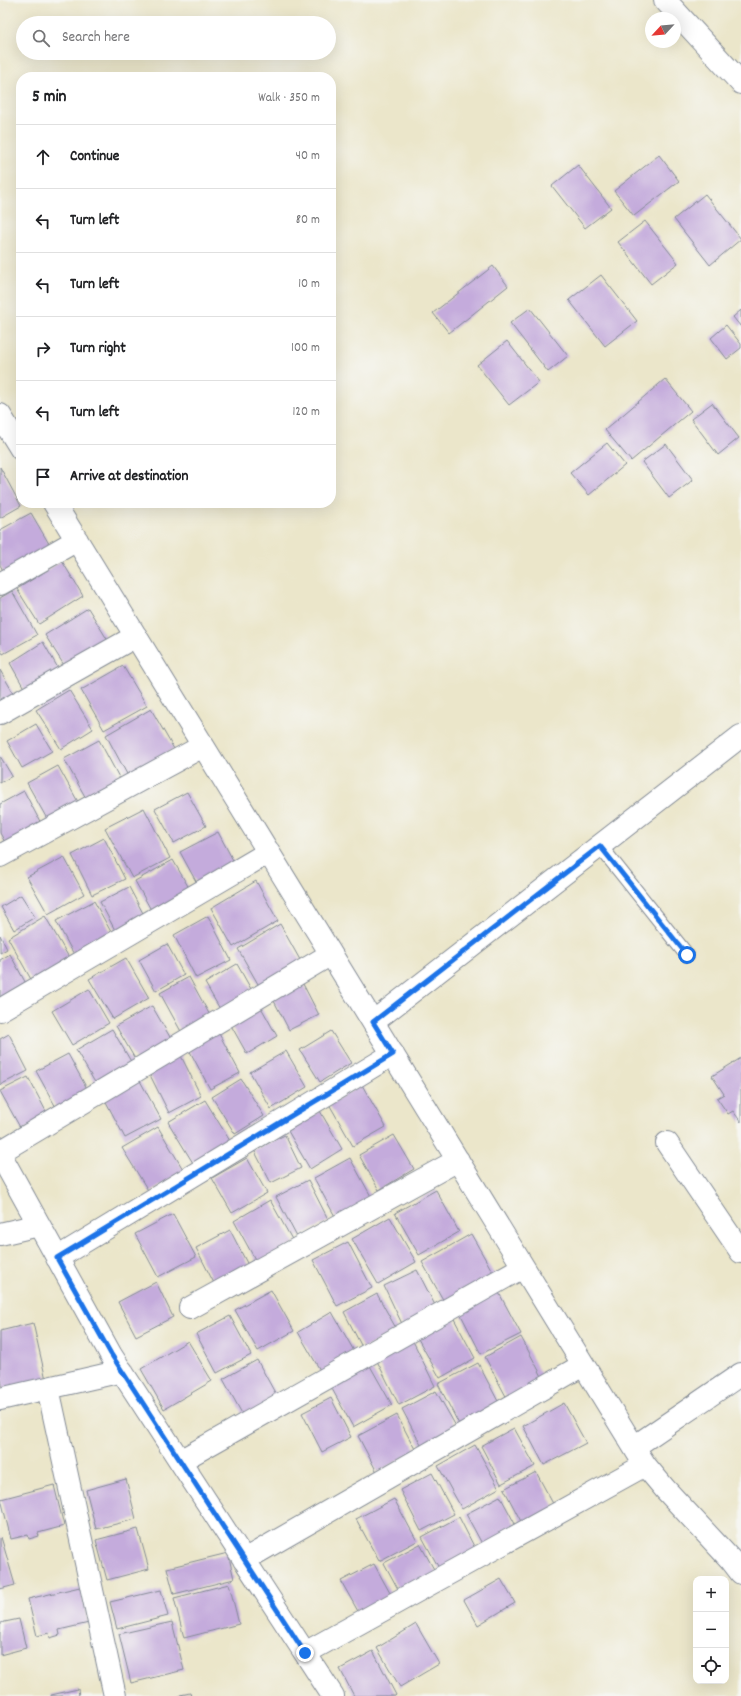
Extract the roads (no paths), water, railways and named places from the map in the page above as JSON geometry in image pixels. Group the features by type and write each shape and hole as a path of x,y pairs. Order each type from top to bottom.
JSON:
{"street":[{"path":"665,0 741,83"},
{"path":"0,415 16,441"},
{"path":"57,508 640,1456 660,1484 731,1560 741,1573"},
{"path":"0,584 77,540"},
{"path":"0,713 136,636"},
{"path":"373,1022 741,736"},
{"path":"0,856 203,746"},
{"path":"0,1010 268,852"},
{"path":"332,954 0,1153 97,1331 332,1696"},
{"path":"57,1258 393,1054"},
{"path":"667,1142 741,1252"},
{"path":"190,1308 458,1160"},
{"path":"0,1234 39,1225"},
{"path":"180,1461 524,1267"},
{"path":"244,1560 583,1365"},
{"path":"0,1399 122,1371"},
{"path":"305,1653 640,1456 741,1374"},
{"path":"48,1388 115,1696"}],"lane":[{"path":"600,846 687,955"}]}
